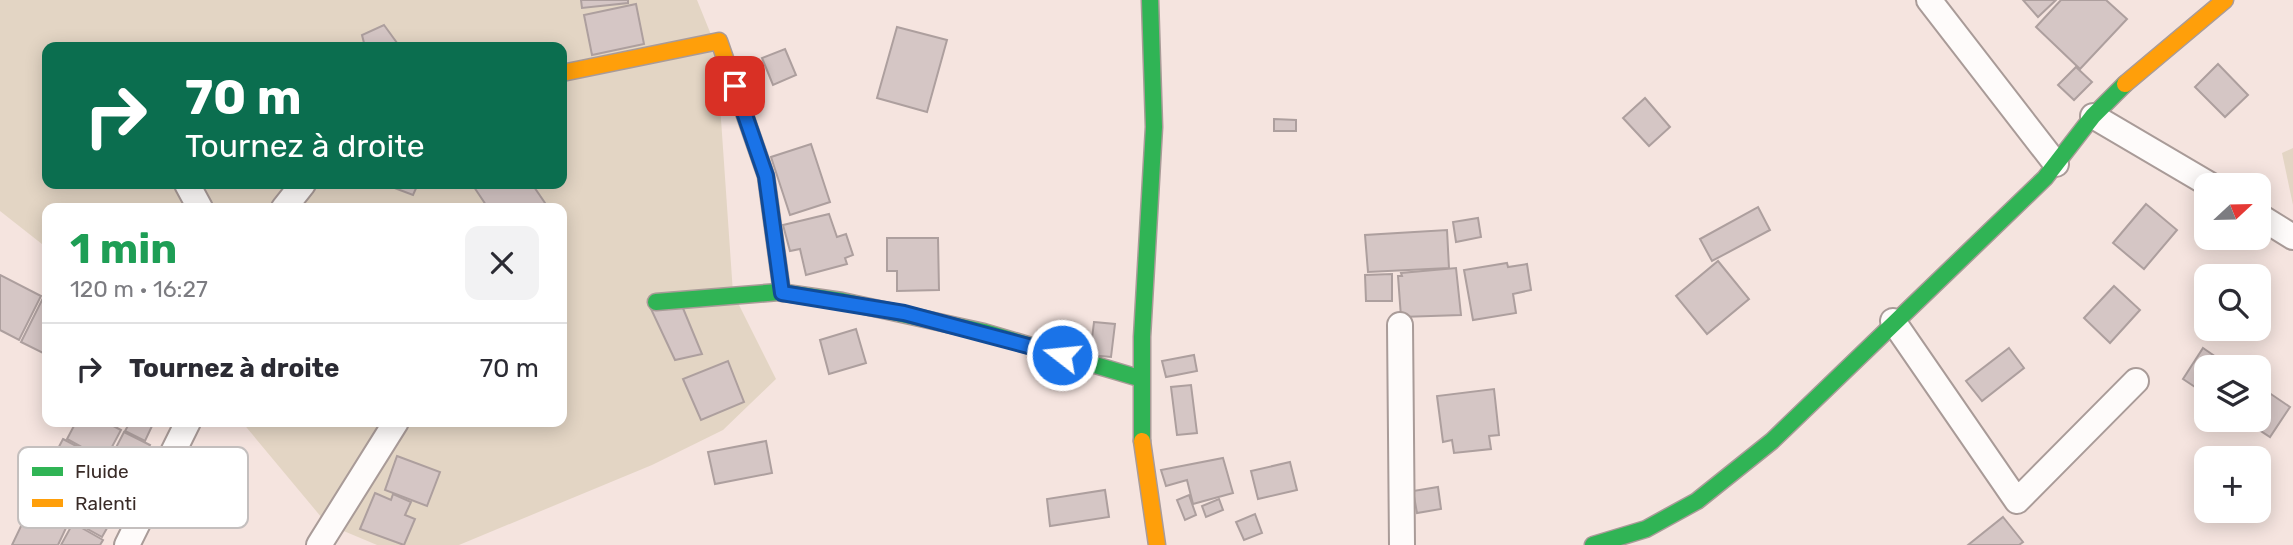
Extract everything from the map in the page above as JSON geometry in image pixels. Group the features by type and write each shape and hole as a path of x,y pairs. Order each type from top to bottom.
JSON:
{"street":[{"path":"1150,0 1154,127 1139,378 1140,430 1146,495 1157,545"},
{"path":"1929,0 2056,164"},
{"path":"1593,545 1646,529 1697,501 1772,440 1892,321 2017,205 2056,164 2093,116 2121,87 2225,0"},
{"path":"567,73 719,41 766,176 782,293"},
{"path":"2093,116 2194,175"},
{"path":"288,203 299,189"},
{"path":"2272,224 2293,237"},
{"path":"656,302 782,293 930,319 1139,378"},
{"path":"1892,321 2017,501 2136,381"},
{"path":"1400,325 1402,545"},
{"path":"176,447 186,427"},
{"path":"319,545 393,427"},
{"path":"127,545 135,528"}],"shaded area":[{"path":"0,0 697,0 716,47 733,293 776,379 723,430 652,465 459,545 377,545 327,524 246,427 567,427 567,203 42,203 42,244 0,211"},
{"path":"2293,148 2293,205 2282,153"}],"building":[{"path":"581,0 628,0 628,3 582,8"},
{"path":"2023,0 2056,0 2038,17"},
{"path":"2061,0 2106,0 2127,19 2080,69 2036,27"},
{"path":"636,4 644,44 592,55 584,15"},
{"path":"384,25 396,42 364,42 362,35"},
{"path":"897,27 947,40 927,112 877,98"},
{"path":"785,49 796,75 773,85 762,58"},
{"path":"2218,64 2248,95 2225,117 2195,87"},
{"path":"2076,67 2092,82 2074,100 2058,85"},
{"path":"1645,98 1670,127 1649,146 1623,118"},
{"path":"1274,119 1296,120 1296,131 1274,131"},
{"path":"811,144 830,202 790,215 771,157"},
{"path":"397,189 416,189 413,195"},
{"path":"475,189 535,189 545,203 485,203"},
{"path":"2146,204 2177,230 2144,269 2113,243"},
{"path":"1758,207 1770,230 1712,261 1700,239"},
{"path":"829,214 837,237 846,234 853,255 845,258 847,264 806,275 800,249 790,251 783,225"},
{"path":"1478,218 1481,237 1456,242 1453,222"},
{"path":"1447,230 1449,268 1368,272 1365,235"},
{"path":"887,238 938,238 939,290 897,291 897,271 887,271"},
{"path":"1718,261 1749,299 1707,334 1676,296"},
{"path":"1507,263 1508,267 1527,264 1531,290 1513,294 1516,313 1473,320 1464,270"},
{"path":"1456,268 1461,315 1401,317 1398,276 1402,276 1401,273"},
{"path":"1392,274 1392,301 1366,301 1365,275"},
{"path":"0,275 41,296 19,340 0,330"},
{"path":"2114,286 2140,310 2110,343 2084,318"},
{"path":"42,300 42,352 21,342"},
{"path":"680,301 702,354 675,360 651,309"},
{"path":"1094,322 1115,324 1111,357 1090,355"},
{"path":"856,329 866,363 829,374 820,340"},
{"path":"2009,348 2024,368 1982,401 1966,381"},
{"path":"2203,348 2213,355 2198,355"},
{"path":"1194,355 1197,371 1166,377 1162,361"},
{"path":"728,361 744,402 701,420 683,379"},
{"path":"2194,362 2194,386 2183,379"},
{"path":"1191,385 1197,433 1177,435 1171,387"},
{"path":"1494,389 1499,435 1489,436 1491,449 1454,453 1452,440 1443,442 1437,396"},
{"path":"2271,394 2290,407 2270,437 2262,432 2271,432"},
{"path":"73,427 115,427 121,430 112,447 81,447 67,439"},
{"path":"127,427 152,427 145,441 125,431"},
{"path":"124,432 150,445 149,447 116,447"},
{"path":"63,439 78,447 59,447"},
{"path":"766,441 772,473 715,484 708,452"},
{"path":"397,456 440,472 427,506 385,490"},
{"path":"1223,458 1233,493 1193,504 1187,480 1166,486 1161,470"},
{"path":"1290,462 1297,490 1258,499 1251,471"},
{"path":"1438,487 1441,509 1417,513 1413,491"},
{"path":"1105,490 1109,517 1050,526 1047,499"},
{"path":"375,493 391,500 393,494 411,502 405,515 415,519 404,545 360,529"},
{"path":"1189,495 1196,515 1185,520 1177,500"},
{"path":"1219,499 1223,510 1206,517 1202,506"},
{"path":"1255,514 1262,533 1244,540 1236,522"},
{"path":"2003,517 2023,542 2019,545 1968,545"},
{"path":"20,528 66,528 58,545 12,545"},
{"path":"70,528 82,528 103,540 100,545 61,545"},
{"path":"86,528 107,528 102,537"}],"traffic: fast":[{"path":"1142,441 1142,337 1154,127 1150,0"},
{"path":"1593,545 1646,529 1697,501 1772,441 2045,178 2093,116 2125,84"},
{"path":"656,302 779,292 842,301 984,332 1139,378"}],"traffic: slow":[{"path":"2125,84 2225,0"},
{"path":"567,72 719,41 766,176 782,293"},
{"path":"1142,441 1157,545"}],"route":[{"path":"735,86 766,176 782,293 904,313 984,332 1062,355"}]}
